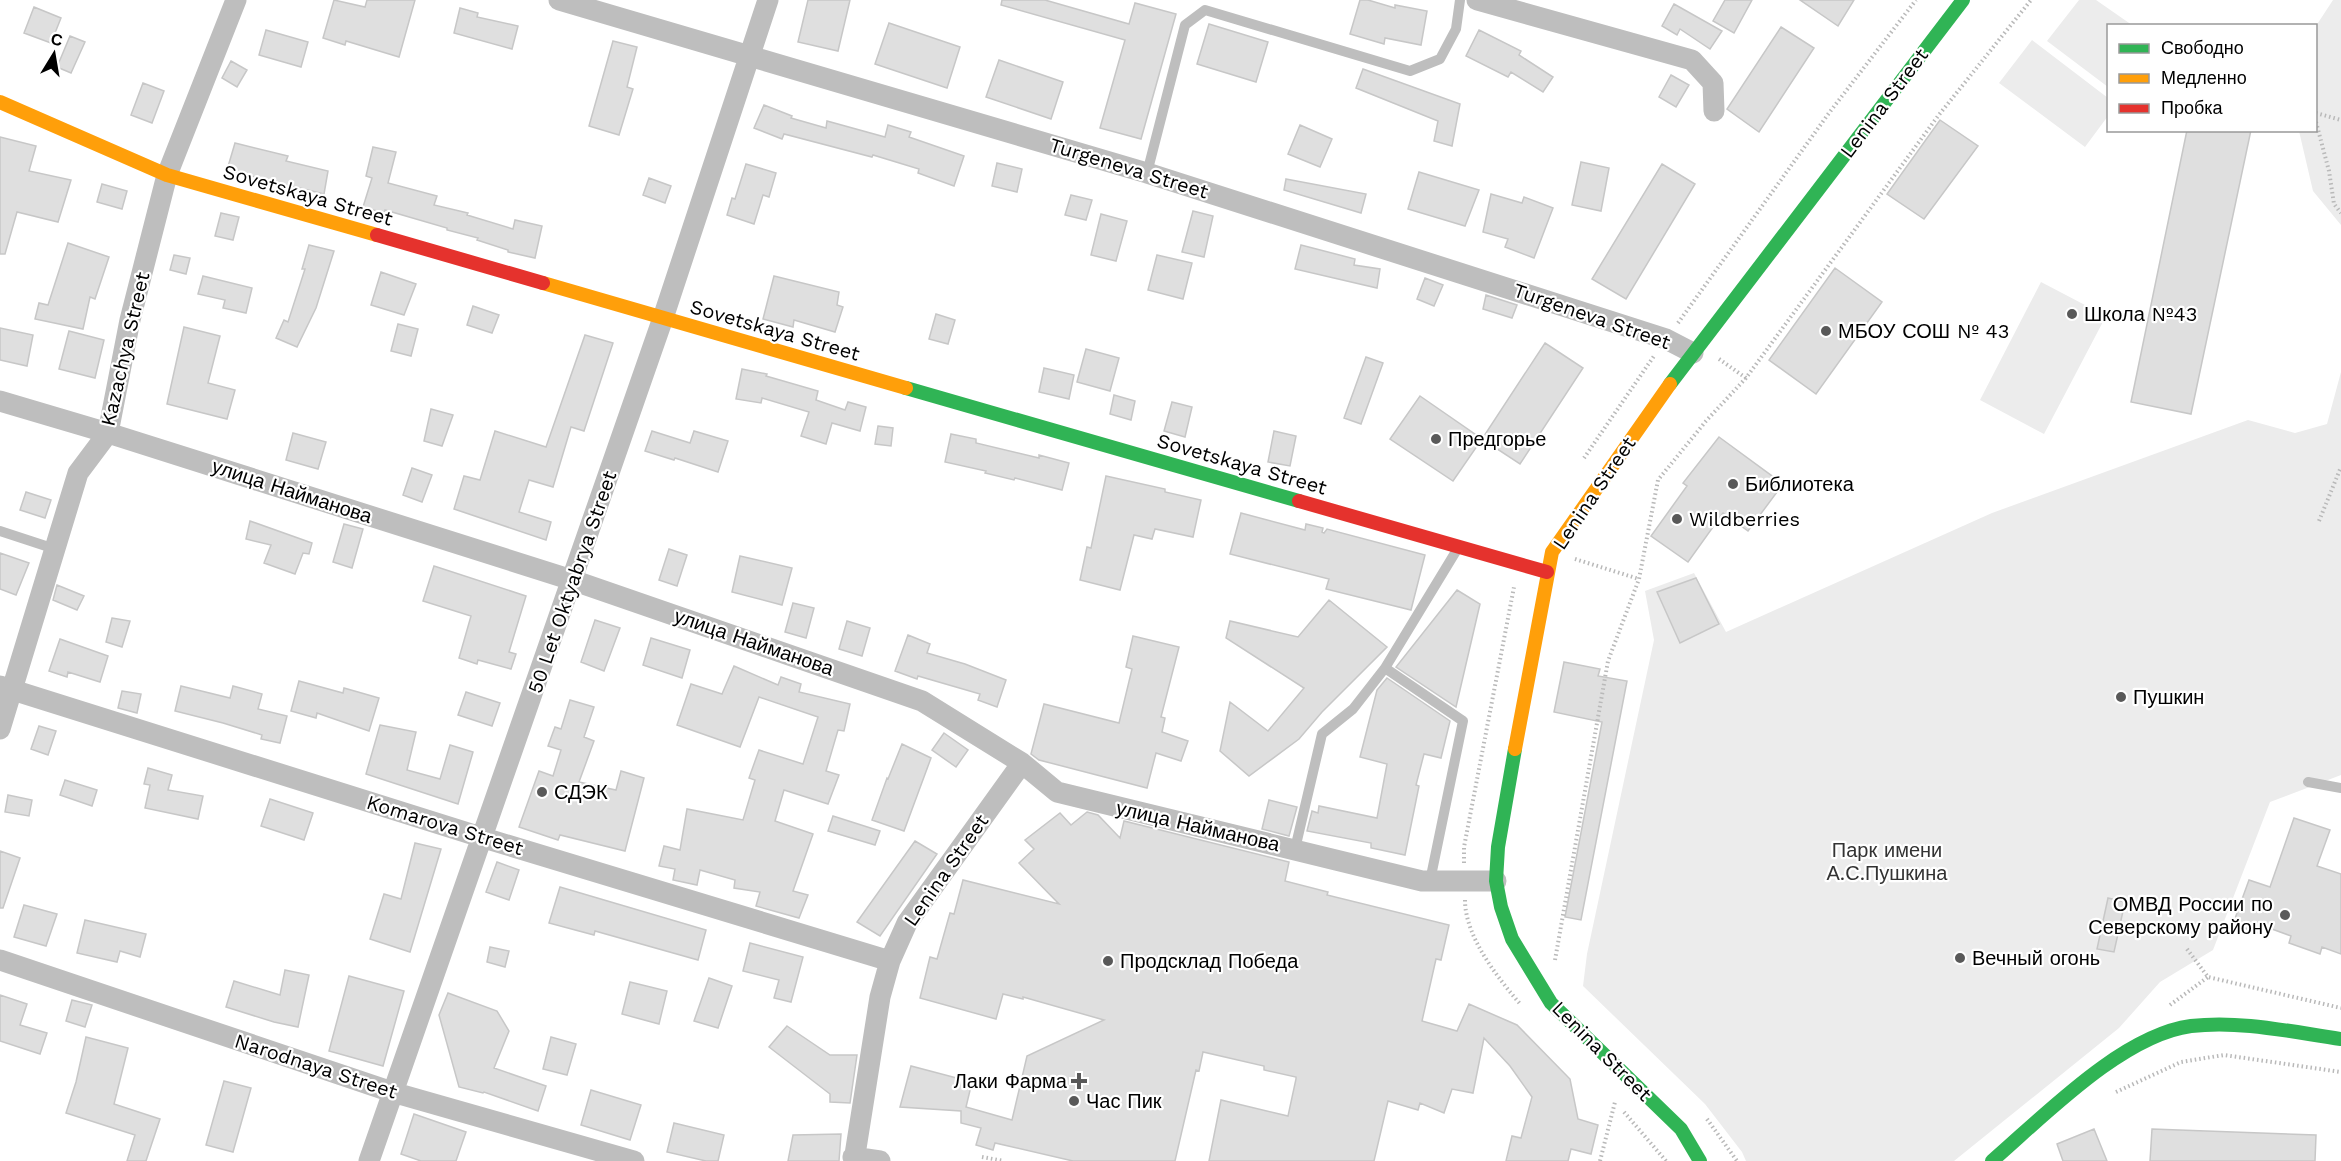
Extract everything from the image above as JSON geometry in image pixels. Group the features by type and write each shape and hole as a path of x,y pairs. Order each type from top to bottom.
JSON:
{"street":[{"name":"Kazachya Street","path":"0,729 6,688 55,549 78,473 108,433 130,320 167,175 236,0"},
{"name":"50 Let Oktyabrya Street","path":"369,1161 484,838 663,318 748,54 768,0"},
{"path":"1477,0 1692,60 1713,83 1714,111"},
{"name":"Lenina Street","path":"1700,1161 1681,1129 1551,1003 1512,939 1501,907 1496,881 1498,847 1508,780 1547,572 1552,552 1693,353 1963,0"},
{"name":"Turgeneva Street","path":"566,1 1148,172 1666,339 1693,353"},
{"name":"Sovetskaya Street","path":"1,105 167,175 1547,572"},
{"name":"улица Найманова","path":"0,401 572,580 922,701 1022,763 1057,792 1422,881 1496,881"},
{"name":"Komarova Street","path":"6,688 484,838 890,961"},
{"name":"Lenina Street","path":"853,1159 880,997 890,961 907,923 1022,763"},
{"name":"Narodnaya Street","path":"0,960 392,1092 634,1161"},
{"path":"1992,1161 2114,1059 2174,1030 2214,1025 2341,1039"},
{"path":"853,1159 880,1161"}],"lane":[{"path":"1148,172 1185,25 1205,10 1410,70 1440,59 1456,29 1460,0"},
{"path":"0,531 55,549"},
{"path":"1295,849 1322,734 1353,709 1385,668 1459,546"},
{"path":"1385,668 1463,721 1430,881"},
{"path":"2308,782 2341,789"}],"path":[{"path":"1554,966 1608,661 1639,579 1658,480 1706,421 1746,378 1938,116 2031,0"},
{"path":"2317,113 2341,120"},
{"path":"2317,127 2329,171 2334,204 2341,213"},
{"path":"2319,521 2341,467"},
{"path":"1552,552 1639,579"},
{"path":"2187,949 2208,977 2341,1008"},
{"path":"2107,1098 2115,1092 2181,1062 2224,1055 2341,1072"},
{"path":"1600,1161 1615,1102"},
{"path":"1705,1117 1737,1161"},
{"path":"982,1157 1004,1161"}],"green space":[{"path":"2079,0 2096,0 2131,24 2107,24 2107,86 2047,41"},
{"path":"2333,0 2341,0 2341,225 2313,191 2299,132 2317,132 2317,24"},
{"path":"2032,40 2107,97 2107,117 2085,147 1999,83"},
{"path":"2041,282 2106,316 2044,434 1980,400"},
{"name":"Парк имени А.С.Пушкина","path":"2341,372 2341,775 2270,802 2213,950 2160,982 2119,1028 1954,1161 1746,1161 1742,1152 1705,1104 1583,986 1587,954 1654,640 1645,591 1694,573 1726,632 1992,513 2248,420 2295,433 2327,424"}],"building":[{"path":"334,0 365,7 367,0 415,0 399,57 346,41 345,45 323,38"},
{"path":"808,0 850,0 838,51 798,42"},
{"path":"1002,0 1045,0 1129,24 1135,3 1176,14 1141,139 1100,128 1125,40 1001,5"},
{"path":"1360,0 1395,8 1395,5 1427,11 1421,45 1385,38 1384,44 1350,34"},
{"path":"1725,0 1752,0 1734,33 1713,21"},
{"path":"1800,0 1854,0 1838,26"},
{"path":"1674,4 1722,31 1710,49 1680,29 1677,35 1662,26"},
{"path":"34,7 61,18 51,43 24,33"},
{"path":"460,8 478,13 477,17 518,26 512,49 454,33"},
{"path":"889,23 960,47 947,88 875,64"},
{"path":"1209,24 1268,42 1256,82 1197,64"},
{"path":"1781,27 1814,48 1759,132 1727,109"},
{"path":"266,30 308,42 301,67 259,55"},
{"path":"1479,30 1521,51 1519,55 1553,77 1543,92 1511,72 1508,77 1466,56"},
{"path":"70,36 85,42 71,73 57,67"},
{"path":"613,41 637,47 627,87 633,89 619,135 589,126"},
{"path":"999,60 1063,82 1051,119 986,97"},
{"path":"231,61 247,70 237,87 222,78"},
{"path":"1363,69 1460,104 1452,146 1434,141 1438,121 1356,88"},
{"path":"1671,75 1689,85 1676,107 1659,97"},
{"path":"143,83 164,91 152,123 131,115"},
{"path":"764,105 792,116 791,118 826,128 827,121 885,137 888,125 911,132 909,137 964,156 954,186 918,173 919,169 873,155 872,157 784,134 782,139 754,128"},
{"path":"1940,120 1978,146 1924,219 1887,194"},
{"path":"1300,125 1332,139 1320,167 1288,154"},
{"path":"2187,132 2251,132 2191,414 2131,402"},
{"path":"0,137 36,146 29,171 71,180 58,222 17,212 5,254 0,254"},
{"path":"235,143 288,156 286,161 328,171 324,194 227,170"},
{"path":"373,147 396,152 388,183 437,196 434,205 468,213 467,215 513,229 515,220 542,226 535,258 508,252 508,250 477,240 478,238 447,230 447,228 385,210 384,213 363,207 372,178 366,176"},
{"path":"1581,162 1609,168 1601,211 1572,205"},
{"path":"997,163 1022,169 1017,192 992,186"},
{"path":"746,164 776,173 769,197 763,195 754,224 727,215 732,198 735,199"},
{"path":"1662,164 1695,184 1626,299 1592,279"},
{"path":"1419,172 1479,190 1465,226 1408,209"},
{"path":"649,178 671,186 665,203 643,195"},
{"path":"1286,179 1366,194 1361,213 1284,190"},
{"path":"102,184 127,191 122,209 97,202"},
{"path":"1491,194 1522,203 1524,197 1553,208 1534,258 1505,247 1508,239 1483,232"},
{"path":"1071,195 1092,200 1086,220 1065,215"},
{"path":"1193,211 1213,216 1204,257 1182,252"},
{"path":"221,213 239,217 233,240 215,236"},
{"path":"1101,214 1127,221 1116,261 1091,255"},
{"path":"68,243 109,257 95,299 90,297 83,329 35,319 39,303 48,305"},
{"path":"309,245 334,251 316,308 297,347 276,338 284,320 288,322 305,269 302,269"},
{"path":"1301,245 1355,259 1354,265 1380,269 1377,288 1295,269"},
{"path":"174,255 190,258 186,274 170,270"},
{"path":"1157,255 1192,263 1183,299 1148,290"},
{"name":"МБОУ СОШ № 43","path":"1835,268 1882,302 1816,394 1769,360"},
{"path":"381,272 416,284 404,315 371,305"},
{"path":"203,276 252,288 246,313 223,308 225,300 198,294"},
{"path":"774,276 839,292 837,305 843,307 835,332 794,320 793,327 763,319"},
{"path":"1425,278 1443,285 1434,306 1417,299"},
{"path":"1486,295 1517,305 1512,318 1483,309"},
{"path":"473,306 499,315 492,333 467,325"},
{"path":"936,314 955,320 948,344 929,339"},
{"path":"398,324 418,329 411,356 391,351"},
{"path":"184,327 220,336 208,383 235,390 227,419 167,404"},
{"path":"0,328 33,335 27,366 0,360"},
{"path":"69,331 104,340 95,378 59,369"},
{"path":"585,335 613,343 584,431 571,427 553,487 529,480 519,512 551,522 546,540 454,509 464,476 480,480 495,431 546,447"},
{"path":"1545,343 1583,368 1520,464 1482,439"},
{"path":"1086,349 1119,358 1110,391 1077,382"},
{"path":"1366,357 1383,363 1361,424 1344,418"},
{"path":"1044,368 1074,375 1069,399 1039,392"},
{"path":"742,369 767,374 766,376 818,391 816,400 845,410 848,402 866,407 860,431 832,423 826,444 801,436 809,412 762,398 761,403 736,399"},
{"path":"1114,395 1135,401 1131,420 1110,414"},
{"name":"Предгорье","path":"1420,396 1482,439 1453,481 1390,439"},
{"path":"1172,402 1192,407 1185,437 1164,431"},
{"path":"431,409 453,415 442,446 424,441"},
{"path":"878,426 893,428 891,446 875,444"},
{"path":"652,431 690,443 694,431 728,441 718,472 645,451"},
{"path":"1274,431 1296,436 1290,466 1268,462"},
{"path":"293,433 326,442 318,469 286,460"},
{"path":"951,434 976,439 976,443 1069,463 1062,490 945,462"},
{"name":"Библиотека","path":"1719,437 1783,484 1748,531 1723,513 1688,562 1651,536 1687,486 1683,483"},
{"path":"412,468 432,475 422,502 403,495"},
{"path":"1106,476 1165,489 1165,492 1201,500 1193,537 1155,529 1152,539 1134,535 1120,590 1080,580 1087,547 1091,548"},
{"path":"26,492 51,500 45,518 20,510"},
{"path":"1241,513 1305,530 1306,524 1323,528 1324,533 1327,529 1425,555 1411,610 1326,589 1329,579 1230,554"},
{"path":"250,521 312,543 309,554 303,553 295,574 264,563 271,545 246,539"},
{"path":"344,524 363,529 352,568 333,562"},
{"path":"669,549 687,555 677,586 659,580"},
{"path":"0,553 29,563 16,595 0,589"},
{"path":"740,556 792,568 782,605 732,592"},
{"path":"434,566 526,596 509,652 516,654 511,669 478,660 477,664 459,658 471,616 423,601"},
{"path":"1696,578 1719,624 1680,643 1657,592"},
{"path":"57,585 84,596 77,610 53,600"},
{"path":"1457,590 1480,604 1456,707 1396,667"},
{"path":"1329,600 1387,647 1322,712 1299,739 1249,776 1220,751 1230,702 1268,731 1304,688 1226,638 1230,621 1298,637"},
{"path":"793,603 814,608 806,638 785,632"},
{"path":"112,618 130,621 122,647 106,642"},
{"path":"595,620 620,628 604,671 581,662"},
{"path":"847,621 870,628 862,656 839,649"},
{"path":"908,635 930,644 927,653 965,664 1006,680 997,707 978,700 980,694 918,676 917,679 895,671"},
{"path":"1133,636 1179,647 1161,717 1165,718 1162,732 1188,741 1181,761 1156,753 1147,788 1039,760 1031,754 1044,704 1119,723 1132,669 1126,667"},
{"path":"651,638 690,650 682,678 643,665"},
{"path":"60,639 108,656 100,682 68,672 67,677 49,671"},
{"path":"1564,662 1600,669 1598,676 1627,681 1581,920 1565,917 1602,722 1554,712"},
{"path":"734,666 778,685 781,677 801,684 799,692 850,704 844,731 838,730 826,771 839,775 828,804 784,790 775,821 813,834 793,891 808,895 799,918 756,906 760,892 734,888 735,880 700,870 697,885 673,880 675,869 659,866 664,846 680,850 687,809 743,820 755,780 749,778 759,750 803,764 818,717 759,697 740,747 677,725 691,684 722,694"},
{"path":"1387,678 1450,721 1441,758 1424,754 1416,785 1419,786 1405,855 1371,848 1371,843 1307,831 1312,811 1318,813 1319,806 1377,818 1387,764 1360,757 1377,690"},
{"path":"299,681 343,693 344,688 379,698 369,731 317,713 316,718 291,711"},
{"path":"181,686 230,698 233,686 262,694 258,709 287,716 280,743 261,739 262,735 223,723 175,711"},
{"path":"122,691 141,694 137,713 118,708"},
{"path":"466,692 500,703 492,726 458,715"},
{"path":"570,700 594,707 584,737 594,741 579,782 616,790 621,771 644,778 625,851 560,835 558,840 519,827 539,771 553,776 561,750 548,746 555,727 561,729"},
{"path":"380,725 416,732 407,770 440,779 450,745 473,752 458,804 366,774"},
{"path":"39,726 56,731 48,755 31,749"},
{"path":"944,733 968,750 956,767 932,750"},
{"path":"902,744 931,758 904,831 872,820"},
{"path":"148,768 172,775 168,790 203,796 198,819 145,808 150,785 144,784"},
{"path":"65,780 97,790 92,806 60,795"},
{"path":"8,795 32,800 29,816 5,812"},
{"path":"270,799 313,813 304,840 261,826"},
{"path":"1269,800 1297,807 1289,836 1262,829"},
{"path":"1087,812 1098,815 1120,838 1124,821 1289,862 1285,881 1328,892 1327,895 1449,925 1441,960 1436,959 1422,1021 1457,1031 1469,1004 1517,1025 1570,1079 1578,1119 1598,1125 1591,1154 1571,1149 1568,1161 1506,1161 1512,1136 1521,1138 1532,1097 1510,1066 1484,1038 1473,1093 1452,1089 1444,1113 1420,1103 1418,1110 1388,1101 1374,1161 1209,1161 1221,1100 1288,1116 1296,1077 1264,1070 1264,1066 1203,1052 1199,1071 1196,1070 1175,1161 1073,1161 995,1143 993,1150 976,1145 981,1128 961,1123 961,1111 900,1107 911,1066 972,1082 966,1107 1012,1120 1027,1056 1104,1020 1023,997 1023,999 1003,994 996,1019 920,998 930,957 937,959 950,913 954,914 963,880 1059,904 1019,863 1034,849 1025,840 1060,813 1071,825"},
{"path":"833,816 880,831 875,845 828,831"},
{"path":"2294,818 2330,830 2317,866 2341,874 2341,954 2322,947 2320,954 2289,943 2291,936 2261,925 2258,933 2233,924 2249,880 2270,887"},
{"path":"915,841 937,854 880,936 857,922"},
{"path":"415,843 441,849 410,952 370,939 384,894 401,899"},
{"path":"0,851 20,858 3,908 0,908"},
{"path":"497,862 519,870 509,900 486,892"},
{"path":"560,887 706,930 698,960 595,931 594,935 549,923"},
{"path":"2108,898 2125,902 2114,952 2097,949"},
{"path":"24,905 57,914 46,946 14,937"},
{"path":"85,920 146,934 140,957 120,951 117,962 77,953"},
{"path":"750,943 803,957 791,1002 774,998 779,980 743,971"},
{"path":"490,947 509,951 505,967 487,962"},
{"path":"285,970 309,975 298,1027 226,1007 234,981 280,995"},
{"path":"349,976 404,991 383,1066 329,1051"},
{"path":"709,978 732,986 718,1028 694,1021"},
{"path":"630,982 667,991 659,1024 622,1014"},
{"path":"448,993 497,1011 509,1031 494,1068 546,1086 538,1111 484,1092 459,1087 439,1015"},
{"path":"0,995 27,1004 20,1025 47,1033 40,1054 0,1041"},
{"path":"72,1000 92,1005 85,1027 66,1021"},
{"path":"787,1026 830,1055 857,1055 850,1103 830,1102 830,1094 769,1047"},
{"path":"86,1037 128,1048 114,1104 160,1119 146,1161 127,1161 135,1135 66,1113"},
{"path":"551,1037 576,1044 567,1075 543,1069"},
{"path":"224,1081 251,1088 233,1152 206,1145"},
{"path":"591,1090 641,1105 630,1140 581,1125"},
{"path":"414,1114 466,1132 456,1161 421,1161 401,1154"},
{"path":"674,1123 724,1135 718,1161 706,1161 667,1152"},
{"path":"2094,1129 2107,1161 2063,1161 2057,1144"},
{"path":"2152,1129 2316,1135 2315,1161 2150,1161"},
{"path":"841,1134 839,1161 788,1161 793,1135"}],"traffic: fast":[{"path":"1670,384 1963,0"},
{"path":"906,388 1299,501"},
{"path":"1515,749 1498,847 1496,881 1501,907 1512,939 1551,1003 1681,1129 1700,1161"},
{"path":"1992,1161 2085,1080 2138,1045 2165,1033 2191,1026 2228,1025 2341,1039"}],"traffic: slow":[{"path":"0,102 167,175 377,235"},
{"path":"543,283 906,388"},
{"path":"1515,749 1552,552 1670,384"}],"traffic: jam":[{"path":"377,235 543,283"},
{"path":"1299,501 1547,572"}],"place":[{"name":"Школа №43","path":"2072,314"},
{"name":"МБОУ СОШ № 43","path":"1826,331"},
{"name":"Предгорье","path":"1436,439"},
{"name":"Библиотека","path":"1733,484"},
{"name":"Wildberries","path":"1677,519"},
{"name":"Пушкин","path":"2121,697"},
{"name":"СДЭК","path":"542,792"},
{"name":"ОМВД России по Северскому району","path":"2285,915"},
{"name":"Вечный огонь","path":"1960,958"},
{"name":"Продсклад Победа","path":"1108,961"},
{"name":"Лаки Фарма","path":"1079,1081"},
{"name":"Час Пик","path":"1074,1101"}]}
